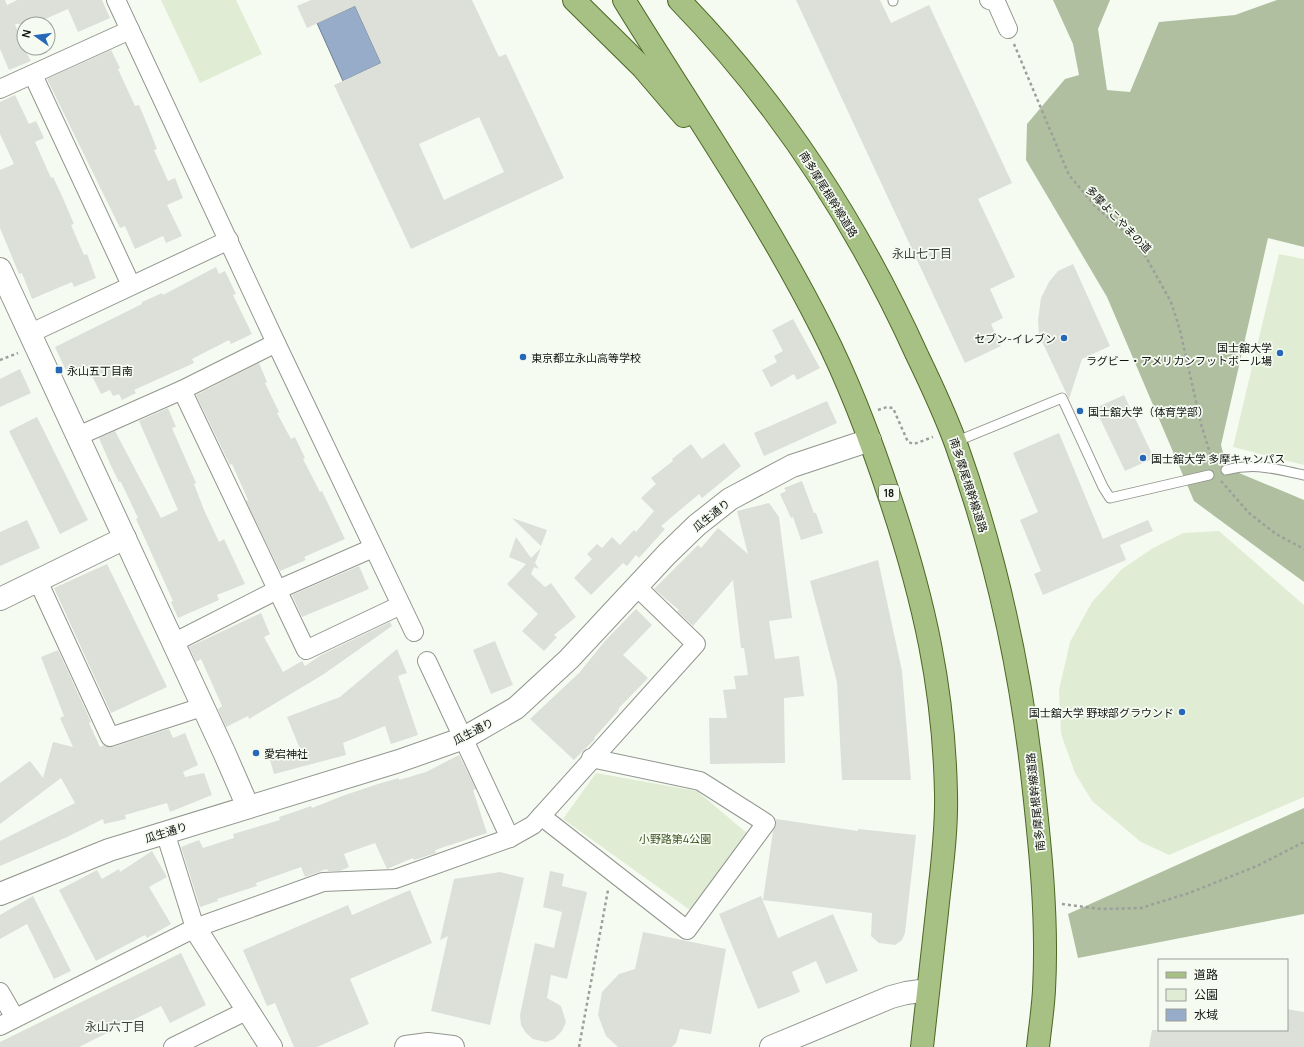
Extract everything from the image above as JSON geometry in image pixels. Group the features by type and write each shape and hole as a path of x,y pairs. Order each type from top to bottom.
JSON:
{"main road":[{"path":"574,0 643,68 733,173"},
{"name":"18","path":"624,0 733,173 822,328 870,440 913,571 934,660 940,704 946,804 940,884 922,1047"},
{"name":"南多摩尾根幹線道路","path":"688,3 771,108 798,145 838,205 898,314 991,554 1019,684 1027,734 1041,861 1044,990 1038,1047"},
{"path":"1029,1047 1044,990"}],"street":[{"path":"116,0 276,343 414,632"},
{"path":"989,0 996,2 1008,29"},
{"path":"0,89 130,30"},
{"path":"33,75 131,285"},
{"path":"26,342 131,285 229,240"},
{"path":"0,269 26,342 78,436 248,807"},
{"path":"78,436 182,390 276,343"},
{"path":"182,390 306,650 401,605"},
{"name":"瓜生通り","path":"0,894 108,850 399,761 464,738 516,708 569,659 667,554 697,525 730,499 792,466 870,440"},
{"path":"0,599 124,538"},
{"path":"173,643 277,590 373,548"},
{"path":"38,581 110,736 202,707"},
{"path":"0,992 8,1022 195,928 323,882 395,879 510,838 533,825 696,644 637,587"},
{"path":"427,661 510,838"},
{"path":"541,816 687,930 766,824 700,781 592,758"},
{"path":"165,832 195,928 271,1047"},
{"path":"771,1047 792,1043 891,997 928,990"},
{"path":"173,1047 248,1010"},
{"path":"406,1047 428,1044 453,1047"}],"lane":[{"path":"947,438 1062,398 1103,487 1110,498 1212,472"},
{"path":"1226,470 1248,465 1258,465 1304,475"}],"path":[{"name":"多摩よこやまの道","path":"1008,29 1069,175 1096,207 1126,234 1146,257 1171,302 1180,330 1212,472"},
{"path":"0,360 26,342"},
{"path":"887,407 893,408 908,442 914,444 947,438"},
{"path":"1219,477 1222,484 1250,513 1276,534 1304,549"},
{"path":"1060,904 1101,909 1141,908 1189,893 1257,866 1304,842"},
{"path":"579,1047 609,884"}],"green space":[{"path":"161,0 236,0 262,54 200,83"},
{"path":"1053,0 1110,0 1098,29 1107,90 1130,92 1159,22 1235,15 1277,0 1304,0 1304,247 1268,238 1221,445 1227,468 1304,500 1304,582 1194,501 1107,297 1026,160 1027,124 1065,79 1079,75 1073,44"},
{"name":"国士舘大学 ラグビー・アメリカンフットボール場","path":"1279,254 1304,259 1304,465 1233,447"},
{"name":"国士舘大学 野球部グラウンド","path":"1219,531 1304,605 1304,797 1169,855 1141,842 1092,801 1075,773 1061,734 1059,690 1070,642 1092,602 1122,569 1153,548 1183,533"},
{"name":"小野路第4公園","path":"596,773 697,791 748,834 690,910 563,819"},
{"path":"1304,808 1304,914 1078,958 1068,914"}],"water":[{"path":"355,6 381,63 343,81 317,23"}],"building":[{"path":"0,0 5,0 7,5 17,0 102,0 110,18 78,32 68,9 52,16 16,16 16,56 28,56 31,61 9,70 0,49"},
{"path":"311,0 472,0 499,57 506,54 564,178 411,249 334,85 381,63 355,6 307,28 297,6","holes":["479,117 504,172 444,200 419,144"]},
{"path":"796,0 880,0 891,23 929,5 1012,183 978,199 1015,277 990,289 1003,318 991,324 1001,346 965,363"},
{"path":"111,50 135,106 139,105 157,149 154,150 168,181 175,178 183,198 167,205 182,236 166,243 163,236 135,249 125,226 120,228 47,79"},
{"path":"15,95 29,124 36,121 44,138 35,142 51,178 53,177 62,196 74,224 71,225 84,255 87,254 96,278 74,287 72,282 32,299 22,273 19,274 0,228 0,170 14,164 0,134 0,102"},
{"path":"1073,264 1110,346 1082,359 1069,399 1039,335 1038,320 1041,298 1049,282 1058,271"},
{"path":"216,267 219,274 225,271 236,294 233,295 252,334 231,344 229,340 192,359 194,363 134,390 136,393 122,400 119,394 113,396 110,390 101,394 87,366 68,375 55,347 142,304 142,302 162,293 163,295"},
{"path":"793,319 820,368 797,380 794,374 771,387 762,370 777,362 774,356 783,351 772,330"},
{"path":"259,363 267,382 265,383 279,412 277,413 291,439 295,437 305,458 303,459 320,492 322,491 345,539 304,557 306,560 280,571 246,501 248,500 232,464 230,465 196,395"},
{"path":"20,369 31,393 0,407 0,379"},
{"path":"1124,395 1154,458 1125,471 1095,408"},
{"path":"827,401 837,423 764,456 754,433"},
{"path":"168,408 176,427 172,428 196,483 194,484 204,510 219,542 224,539 245,584 217,595 219,600 178,618 171,602 173,601 136,519 138,518 121,482 119,482 111,466 99,438 115,431 161,518 178,510 139,421"},
{"path":"37,417 88,520 60,534 9,431"},
{"path":"1059,433 1103,539 1148,520 1153,531 1120,545 1126,560 1043,595 1034,574 1041,571 1020,520 1038,512 1013,453"},
{"path":"724,443 741,466 702,498 699,494 661,526 665,529 639,558 636,555 627,566 623,563 591,595 574,578 592,559 587,554 597,544 602,548 612,537 620,545 634,530 636,532 654,511 641,498 656,484 651,478 673,461 672,459 691,444 702,459"},
{"path":"802,481 823,533 801,540 793,517 791,518 780,494 786,491 784,488"},
{"path":"769,503 779,517 792,618 769,621 775,659 799,656 804,696 784,698 785,763 710,764 709,718 727,718 723,690 736,689 734,676 748,675 744,648 741,648 733,580 693,626 677,611 679,610 654,589 698,545 701,548 718,528 748,554 737,511"},
{"path":"512,518 547,530 541,546"},
{"path":"27,520 40,548 0,566 0,532"},
{"path":"516,537 531,558 541,548 535,563 539,569 534,567 531,574 545,587 551,583 576,617 554,635 557,637 544,651 522,631 538,614 507,584 526,564 509,557"},
{"path":"878,560 902,671 911,780 842,780 837,682 810,581"},
{"path":"107,564 167,687 111,713 54,588"},
{"path":"359,566 369,589 302,617 292,595"},
{"path":"636,609 652,625 623,655 648,678 618,709 619,710 594,738 595,739 574,760 530,719 579,673 605,641"},
{"path":"261,613 270,634 264,637 283,672 302,661 305,666 321,655 390,622 392,626 324,674 249,719 248,716 226,727 218,709 222,706 201,659 196,662 189,647"},
{"path":"495,641 513,685 491,694 473,650"},
{"path":"397,649 407,673 398,676 418,735 391,744 385,726 343,743 346,755 274,774 269,756 300,749 287,717 340,697"},
{"path":"58,650 91,722 89,723 100,747 104,745 113,747 169,729 173,738 185,733 198,765 183,772 185,777 204,773 212,795 170,812 167,803 125,815 126,819 104,824 103,819 65,838 0,866 0,841 75,803 61,778 0,824 0,783 30,761 43,778 53,742 73,747 60,718 64,716 41,657"},
{"path":"459,755 476,789 473,790 487,833 435,850 436,853 414,860 413,858 387,869 375,843 344,854 349,867 340,871 328,871 327,869 305,877 301,867 256,883 257,886 217,899 218,901 200,907 181,847 199,840 203,848 234,838 233,834 280,820 279,817 311,806 312,808 381,783 399,778 399,780 426,772"},
{"path":"776,819 858,831 858,829 916,835 905,933 902,940 895,945 879,943 871,936 872,913 763,900"},
{"path":"152,851 167,877 149,887 171,924 147,938 145,935 96,961 59,890 97,870 102,879 119,869 120,872"},
{"path":"550,871 564,874 562,886 587,892 567,979 551,975 547,998 561,1006 566,1022 562,1031 554,1039 546,1042 533,1039 526,1033 521,1025 520,1015 535,943 554,948 562,912 543,907"},
{"path":"500,872 524,878 490,1025 431,1011 448,936 440,940 454,879"},
{"path":"410,890 432,943 350,979 369,1024 317,1047 294,1047 275,1003 267,1006 243,950 348,905 352,915"},
{"path":"33,896 71,971 54,979 27,924 0,939 0,915"},
{"path":"761,896 778,938 833,914 858,971 826,984 816,961 792,972 800,992 758,1009 719,914"},
{"path":"643,932 726,949 711,1034 680,1029 676,1043 672,1047 618,1047 606,1036 598,1015 602,992 619,974 635,969"},
{"path":"181,953 206,1005 170,1023 161,1006 79,1047 0,1047 0,1042"},
{"path":"1288,1009 1304,1012 1304,1047 1149,1047 1152,1030 1288,1031"}],"place":[{"name":"セブン-イレブン","path":"1064,338"},
{"name":"国士舘大学 ラグビー・アメリカンフットボール場","path":"1280,353"},
{"name":"東京都立永山高等学校","path":"523,357"},
{"name":"永山五丁目南","path":"59,370"},
{"name":"国士舘大学（体育学部）","path":"1080,411"},
{"name":"国士舘大学 多摩キャンパス","path":"1143,458"},
{"name":"国士舘大学 野球部グラウンド","path":"1182,712"},
{"name":"愛宕神社","path":"256,753"}],"district":[{"name":"永山七丁目","path":"922,253"},
{"name":"永山六丁目","path":"115,1026"}]}
